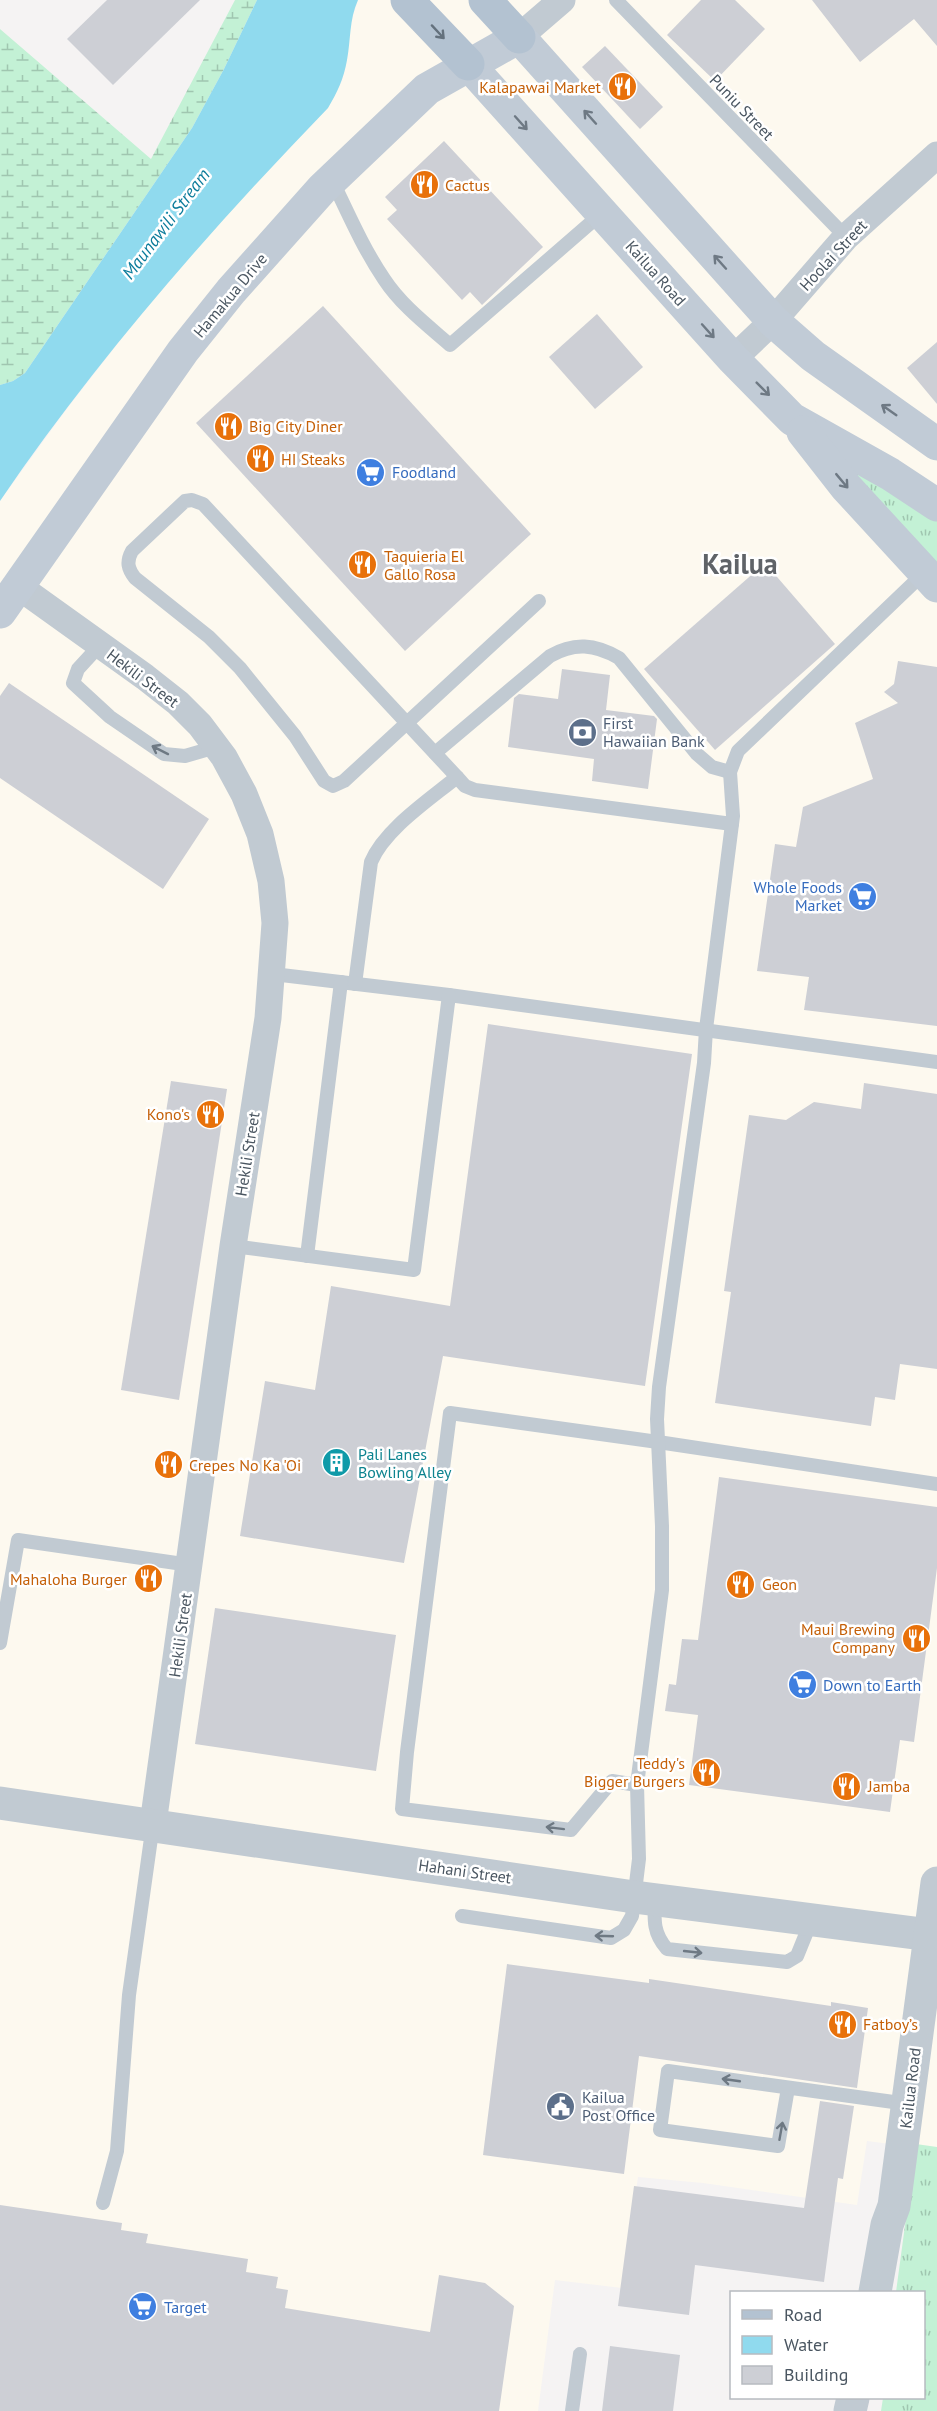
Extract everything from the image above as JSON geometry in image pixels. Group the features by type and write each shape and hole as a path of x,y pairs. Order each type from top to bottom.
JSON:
{"main road":[{"name":"Kailua Road","path":"407,0 468,64 733,359 792,419 890,474 937,505"},
{"path":"485,0 773,321 813,356 937,444"},
{"name":"Hamakua Drive","path":"9,599 183,351 231,291 332,180 427,88 519,37"},
{"path":"792,419 846,486 931,579"}],"street":[{"path":"519,37 562,0"},
{"name":"Hoolai Street","path":"733,359 773,321 846,237 937,155"},
{"name":"Hekili Street","path":"9,599 100,645 178,703 200,725 244,794 260,834 271,881 275,922 268,1018 233,1246 153,1824"},
{"name":"Hahani Street","path":"0,1803 644,1898 930,1935"},
{"name":"Kailua Road","path":"875,2291 887,2225 894,2206 937,1882"}],"lane":[{"name":"Puniu Street","path":"616,0 846,237"},
{"path":"332,180 364,246 385,281 415,314 450,345 602,213"},
{"path":"539,601 407,723 344,781 339,785 328,784 268,701 240,668 209,637 135,578 128,565 132,552 185,501 198,501 407,723 465,786 475,790 732,824"},
{"path":"812,1919 797,1956 787,1962 667,1949 657,1938 654,1920 644,1898 639,1859 637,1785 662,1590 662,1526 657,1419 659,1386 704,1063 706,1029 732,824 730,772 738,752 931,579"},
{"path":"100,645 78,669 73,683 110,717 164,754 185,756 216,747"},
{"path":"435,753 550,656 582,645 607,651 619,658 704,761 712,767 730,772"},
{"path":"355,984 371,862 376,850 394,831 457,777"},
{"path":"273,974 706,1029 937,1062"},
{"path":"307,1256 341,982"},
{"path":"233,1246 414,1270 449,995"},
{"path":"637,1785 612,1781 571,1830 402,1809 407,1752 450,1413 937,1484"},
{"path":"0,1643 18,1540 190,1565"},
{"path":"103,2203 117,2151 129,1995 153,1824"},
{"path":"462,1916 611,1938 624,1930 644,1898"},
{"path":"788,2088 778,2146 660,2130 668,2071 908,2104"},
{"path":"572,2411 580,2354"}],"shaded area":[{"path":"358,0 937,0 937,2150 867,2141 857,2205 703,2183 638,2177 622,2288 555,2280 538,2411 0,2411 0,501 66,410 126,333 257,182 328,108 342,81 351,22"}],"green space":[{"path":"235,0 257,0 224,69 192,128 25,373 13,381 0,385 0,29 151,159"},
{"path":"792,419 937,505 937,586"},
{"path":"916,2144 937,2147 937,2411 881,2411 883,2399 925,2399 925,2291 896,2291"}],"water":[{"name":"Maunawili Stream","path":"257,0 358,0 352,22 346,67 334,97 328,108 240,201 155,298 75,397 0,501 0,385 13,381 25,373 192,128 224,69"}],"building":[{"path":"107,0 200,0 113,85 67,39"},
{"path":"701,0 735,0 765,29 715,81 667,35"},
{"path":"812,0 937,0 937,46 914,19 860,62"},
{"name":"Kalapawai Market","path":"605,46 663,107 640,129 582,67"},
{"path":"444,141 543,247 482,305 470,292 462,300 387,219 397,210 385,197"},
{"path":"323,306 531,534 405,651 196,423"},
{"path":"597,314 643,367 595,409 549,357"},
{"path":"937,342 937,404 907,368"},
{"path":"765,563 835,644 715,750 644,669"},
{"name":"Whole Foods Market","path":"898,661 937,667 937,1026 804,1010 809,977 757,971 775,844 796,847 803,807 873,779 855,723 898,703 884,692 894,684"},
{"name":"First Hawaiian Bank","path":"562,669 610,675 606,710 654,716 657,719 648,789 592,781 594,759 508,747 514,698 519,694 558,699"},
{"path":"9,683 209,819 163,889 0,778 0,696"},
{"path":"488,1024 692,1054 645,1386 443,1356 404,1563 240,1536 265,1381 315,1390 331,1286 450,1306"},
{"path":"171,1081 227,1089 179,1400 121,1390"},
{"path":"864,1083 937,1094 937,1369 900,1364 895,1400 875,1397 871,1426 715,1403 731,1292 724,1291 749,1115 786,1120 814,1102 861,1109"},
{"path":"719,1477 937,1507 937,1568 914,1742 900,1740 890,1812 689,1785 698,1715 665,1711 669,1684 676,1685 682,1639 698,1640"},
{"path":"215,1608 396,1635 376,1771 195,1744"},
{"path":"507,1964 649,1983 649,1979 831,2006 831,2002 868,2008 857,2088 639,2056 624,2174 483,2155"},
{"path":"820,2101 854,2106 843,2179 838,2178 824,2282 695,2265 689,2315 618,2306 634,2186 804,2208"},
{"name":"Target","path":"0,2205 122,2223 121,2230 148,2234 146,2243 248,2259 246,2272 278,2277 276,2288 288,2290 285,2308 430,2332 439,2275 485,2283 514,2306 499,2411 0,2411"},
{"path":"610,2346 680,2355 673,2411 602,2411"}],"place":[{"name":"Kalapawai Market","path":"622,87"},
{"name":"Cactus","path":"424,185"},
{"name":"Big City Diner","path":"228,426"},
{"name":"HI Steaks","path":"260,459"},
{"name":"Foodland","path":"371,472"},
{"name":"Taquieria El Gallo Rosa","path":"363,565"},
{"name":"First Hawaiian Bank","path":"582,732"},
{"name":"Whole Foods Market","path":"863,896"},
{"name":"Kono's","path":"211,1114"},
{"name":"Pali Lanes Bowling Alley","path":"337,1463"},
{"name":"Crepes No Ka 'Oi","path":"168,1465"},
{"name":"Mahaloha Burger","path":"148,1579"},
{"name":"Geon","path":"741,1584"},
{"name":"Maui Brewing Company","path":"916,1638"},
{"name":"Down to Earth","path":"802,1685"},
{"name":"Teddy's Bigger Burgers","path":"706,1772"},
{"name":"Jamba","path":"847,1786"},
{"name":"Fatboy’s","path":"842,2024"},
{"name":"Kailua Post Office","path":"561,2106"},
{"name":"Target","path":"143,2307"}],"district":[{"name":"Kailua","path":"740,564"}]}
